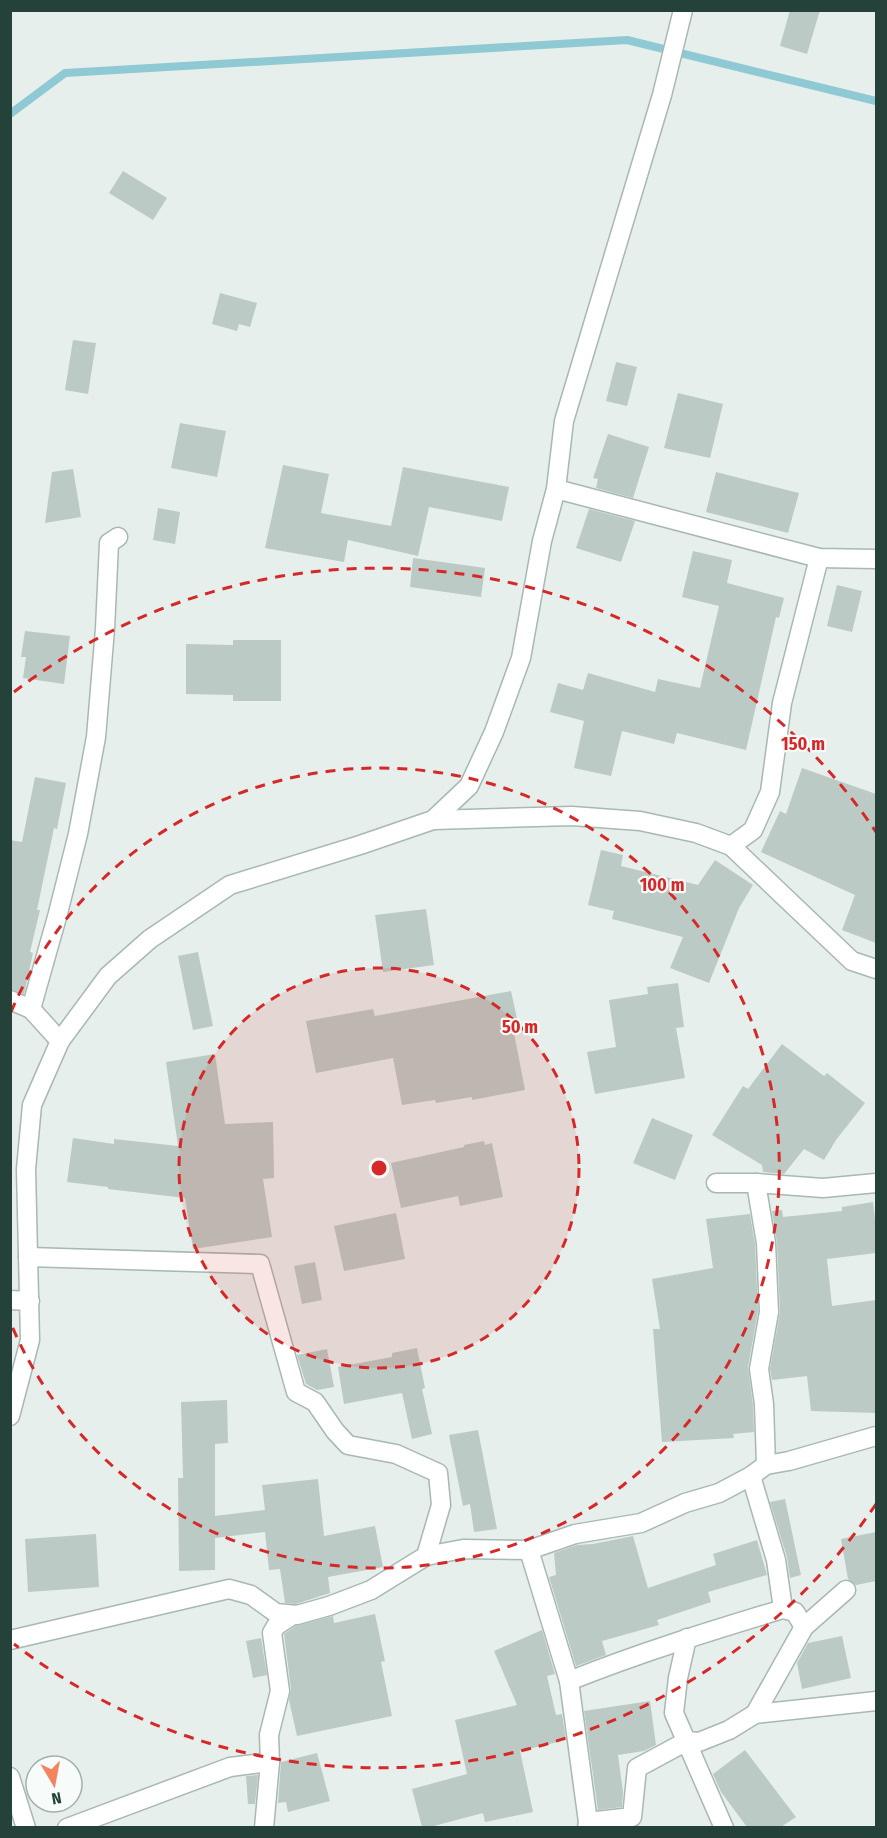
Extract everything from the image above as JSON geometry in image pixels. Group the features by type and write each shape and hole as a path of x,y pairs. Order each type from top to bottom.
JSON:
{"street":[{"path":"433,820 469,786 494,732 521,658 542,540 556,489 564,421 662,95 683,10"},
{"path":"556,489 819,558 876,559"},
{"path":"32,1009 78,834 88,780 97,726 109,543 118,537"},
{"path":"730,846 753,830 770,792 782,703 819,558"},
{"path":"10,1416 30,1340 26,1169 32,1105 60,1041 108,976 150,939 230,885 433,820 572,816 640,820 696,833 730,846 852,961 876,969"},
{"path":"10,1000 32,1009 60,1041"},
{"path":"716,1182 823,1188 876,1183"},
{"path":"756,1183 766,1243 769,1312 759,1370 764,1404 759,1471 783,1609"},
{"path":"28,1257 260,1264 296,1392 315,1402 334,1431 348,1445 396,1454 438,1473 441,1505 426,1556"},
{"path":"10,1300 30,1301"},
{"path":"264,1827 270,1762 269,1735 280,1691 272,1633 276,1626 294,1615 329,1606 371,1590 426,1556 464,1549 529,1550 575,1534 640,1523 685,1503 719,1493 759,1471 876,1436"},
{"path":"529,1550 569,1682 587,1825 632,1817 638,1768 687,1741 699,1742 729,1730 755,1714 876,1701"},
{"path":"10,1640 229,1589 252,1596 276,1613 294,1615"},
{"path":"755,1714 804,1627 846,1590"},
{"path":"569,1682 619,1661 783,1609 795,1612 804,1627"},
{"path":"687,1638 678,1678 674,1713 724,1827"},
{"path":"67,1827 230,1767 270,1762"},
{"path":"10,1777 26,1827"}],"building":[{"path":"790,10 820,10 807,54 780,46"},
{"path":"123,171 167,198 153,220 109,193"},
{"path":"220,293 257,303 250,327 239,324 237,331 212,324"},
{"path":"73,340 96,343 88,394 65,390"},
{"path":"616,362 637,367 627,406 606,401"},
{"path":"678,393 723,404 710,458 664,448"},
{"path":"180,423 226,431 217,477 171,468"},
{"path":"608,434 649,447 633,498 596,488 598,479 593,478"},
{"path":"283,465 329,474 321,513 391,526 403,467 509,487 502,521 429,507 418,556 348,540 344,562 265,548"},
{"path":"73,469 81,517 45,523 52,472"},
{"path":"716,472 799,493 788,533 706,512"},
{"path":"158,508 180,512 175,544 153,540"},
{"path":"589,509 635,521 621,562 576,548"},
{"path":"693,551 732,560 727,583 784,598 779,618 776,617 746,750 677,733 674,744 622,731 611,776 574,768 584,721 550,712 558,683 583,690 588,673 655,692 658,679 700,688 719,606 682,597"},
{"path":"413,558 485,568 481,597 410,587"},
{"path":"837,585 862,591 852,632 827,626"},
{"path":"25,631 70,636 64,684 23,678 26,657 21,657"},
{"path":"233,640 281,640 281,701 233,701 233,695 186,694 186,644 233,645"},
{"path":"802,768 876,794 876,943 842,930 855,895 761,852 780,811 786,814"},
{"path":"35,777 66,783 37,910 40,910 30,952 33,953 24,994 10,989 10,840 22,842"},
{"path":"601,850 623,855 621,866 698,885 715,860 753,885 739,908 709,983 670,968 683,937 612,919 614,911 588,905"},
{"path":"426,909 434,965 383,972 375,915"},
{"path":"198,952 213,1026 193,1030 178,956"},
{"path":"678,983 684,1027 676,1028 685,1078 595,1094 587,1052 616,1047 609,1000 648,994 647,987"},
{"path":"511,991 520,1032 514,1033 525,1090 472,1100 472,1097 436,1103 435,1100 402,1105 393,1058 316,1073 306,1021 373,1009 375,1016"},
{"path":"782,1044 824,1076 827,1073 865,1103 836,1140 824,1160 804,1149 784,1174 763,1172 762,1165 712,1135 743,1086 748,1089"},
{"path":"215,1054 225,1124 273,1122 274,1178 263,1179 272,1237 193,1249 185,1198 67,1182 73,1138 114,1144 114,1139 178,1146 166,1062"},
{"path":"652,1118 693,1135 675,1180 633,1163"},
{"path":"484,1141 485,1145 492,1143 503,1197 460,1206 458,1196 401,1208 391,1163"},
{"path":"873,1202 876,1253 827,1259 832,1306 876,1300 876,1413 811,1411 807,1376 772,1380 770,1369 780,1312 777,1243 772,1211 782,1210 783,1217 842,1211 842,1207"},
{"path":"396,1213 405,1259 344,1271 334,1226"},
{"path":"750,1214 755,1244 758,1311 748,1367 754,1432 733,1434 734,1438 662,1442 653,1329 660,1329 652,1279 713,1268 706,1219"},
{"path":"315,1262 322,1300 302,1304 294,1266"},
{"path":"417,1348 425,1388 422,1389 432,1434 412,1439 402,1393 344,1404 338,1367 392,1357 392,1353"},
{"path":"327,1349 334,1387 317,1390 306,1384 297,1355"},
{"path":"227,1400 228,1443 215,1444 215,1516 265,1510 262,1485 318,1479 324,1536 375,1526 383,1567 328,1577 330,1593 296,1604 285,1603 280,1569 269,1570 265,1532 215,1538 215,1570 179,1571 178,1478 183,1478 181,1402"},
{"path":"478,1430 497,1529 474,1532 470,1504 463,1506 449,1435"},
{"path":"785,1499 801,1575 790,1578 787,1557 770,1502"},
{"path":"876,1532 876,1581 856,1585 848,1579 841,1539"},
{"path":"96,1534 99,1587 28,1592 25,1539"},
{"path":"633,1536 648,1588 716,1565 713,1554 757,1540 767,1575 708,1592 711,1602 657,1620 659,1625 602,1641 606,1655 576,1666 549,1577 556,1575 554,1553 577,1545"},
{"path":"375,1614 385,1661 381,1662 392,1716 297,1736 289,1700 291,1689 284,1634 296,1626 333,1616 334,1623"},
{"path":"542,1630 555,1674 547,1676 556,1715 562,1714 566,1740 520,1751 533,1812 485,1822 483,1813 422,1827 412,1789 467,1774 455,1720 517,1705 494,1651"},
{"path":"842,1636 851,1678 802,1689 797,1663 808,1643"},
{"path":"261,1638 267,1675 253,1678 246,1641"},
{"path":"650,1701 656,1745 644,1751 618,1755 623,1792 622,1807 598,1810 584,1711"},
{"path":"745,1750 796,1817 781,1827 747,1827 721,1792 713,1774"},
{"path":"317,1753 330,1801 288,1812 286,1802 278,1803 281,1762"},
{"path":"258,1775 255,1804 248,1804 246,1776"}],"waterway":[{"path":"10,114 65,73 627,40 876,101"}]}
